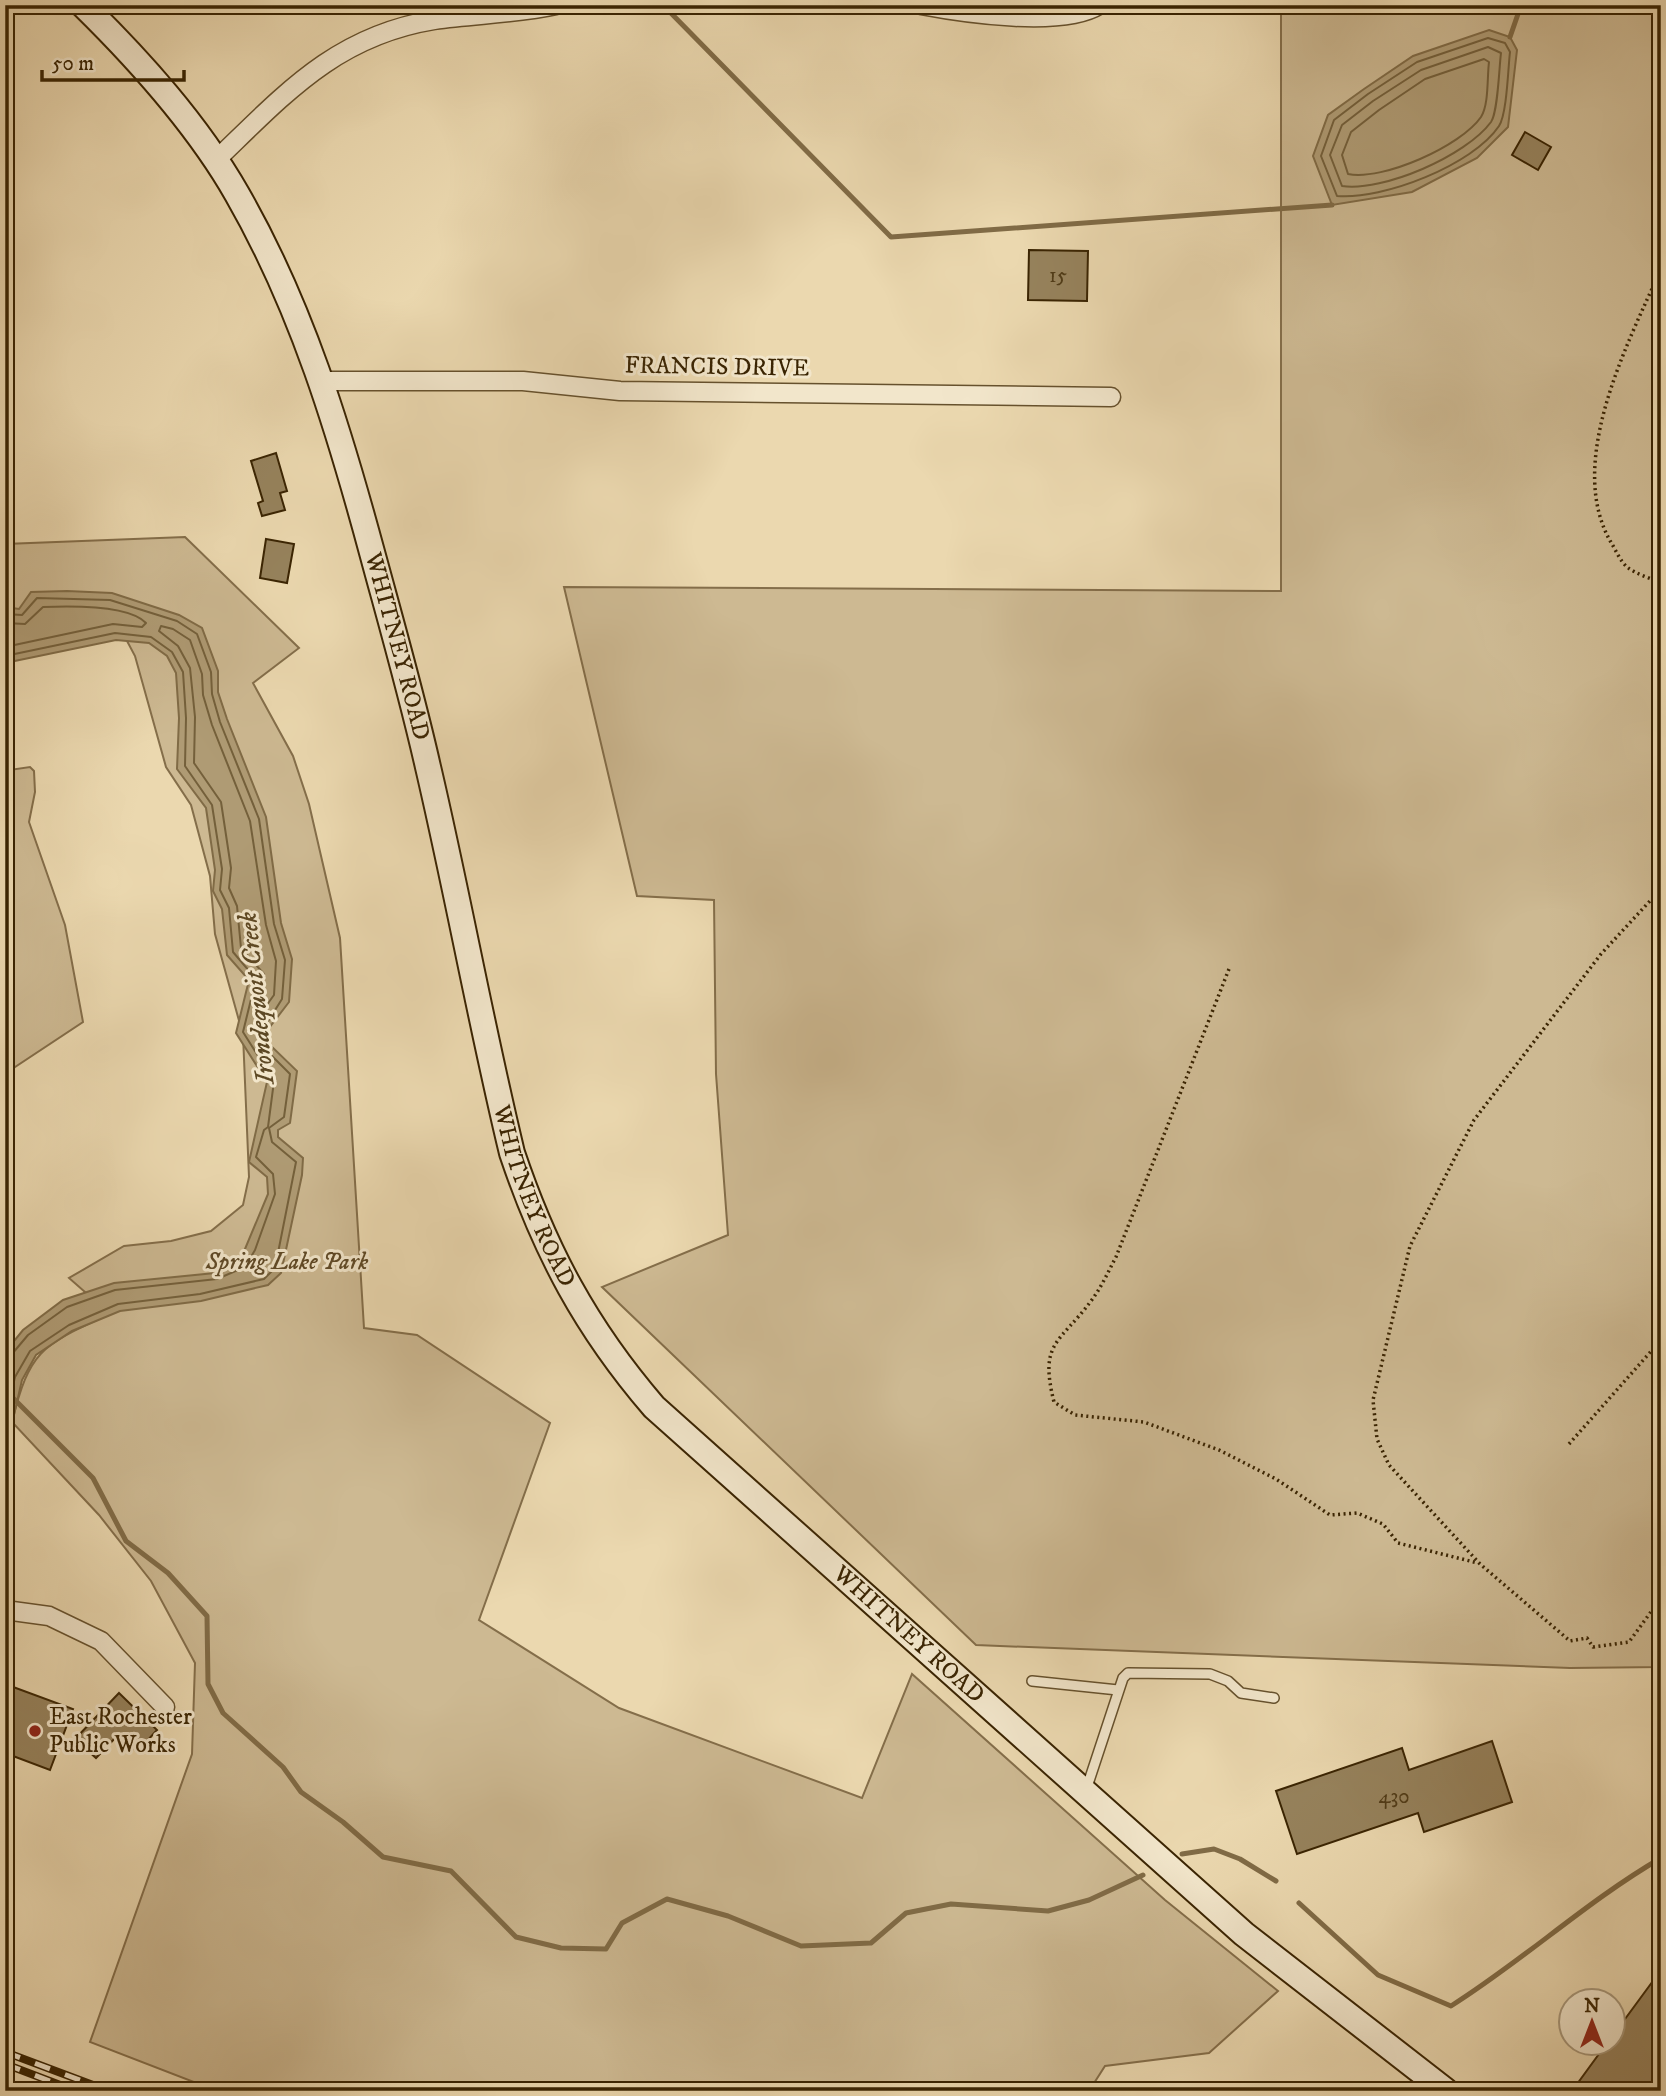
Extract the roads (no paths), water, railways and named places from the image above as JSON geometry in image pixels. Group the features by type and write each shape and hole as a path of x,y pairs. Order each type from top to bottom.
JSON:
{"main road":[{"name":"WHITNEY ROAD","path":"83,5 168,97 216,160 275,264 322,380 365,527 428,765 512,1153 530,1207 552,1258 585,1316 616,1363 654,1407 1244,1934 1446,2091"}],"street":[{"path":"216,160 306,74 360,42 430,13 522,13 556,5"},
{"path":"921,5 1003,16 1081,14 1099,5"},
{"name":"FRANCIS DRIVE","path":"322,380 523,380 620,391 1111,397"},
{"path":"5,1610 49,1616 101,1641 165,1707"}],"lane":[{"path":"1085,1792 1118,1690 1123,1678 1133,1671 1210,1674 1228,1681 1241,1693 1274,1698"},
{"path":"1032,1681 1118,1690"}],"water":[{"path":"1489,30 1510,37 1517,50 1508,127 1477,158 1412,192 1332,205 1313,156 1328,115 1413,56"},
{"name":"Irondequoit Creek","path":"31,592 112,593 179,615 202,628 218,671 218,692 227,719 266,817 281,923 292,959 289,1002 266,1032 270,1045 297,1071 290,1123 278,1130 278,1137 303,1158 302,1175 281,1273 268,1285 201,1301 120,1311 72,1331 36,1355 22,1380 5,1454 5,1352 23,1330 63,1300 114,1283 215,1273 240,1261 268,1194 267,1177 249,1162 267,1082 236,1033 249,980 227,955 222,909 213,891 215,870 206,808 177,769 179,718 176,673 167,656 149,643 116,640 5,663 5,607 19,609"}],"waterway":[{"path":"663,5 891,237 1332,205"},
{"path":"1510,37 1518,14"},
{"path":"5,1390 93,1478 126,1541 168,1573 207,1616 208,1684 223,1713 283,1767 301,1792 343,1822 383,1857 451,1871 516,1937 561,1948 606,1949 622,1923 667,1899 728,1916 801,1946 871,1943 906,1913 951,1904 1048,1911 1089,1900 1143,1875"},
{"path":"1182,1854 1214,1849 1240,1859 1276,1881"},
{"path":"1299,1903 1378,1975 1451,2006 1607,1893 1661,1858"}],"railway":[{"path":"5,2052 109,2091"},
{"path":"5,2064 76,2091"}],"place":[{"name":"East Rochester Public Works","path":"35,1731"}],"park label":[{"name":"Spring Lake Park","path":"287,1262"}]}
